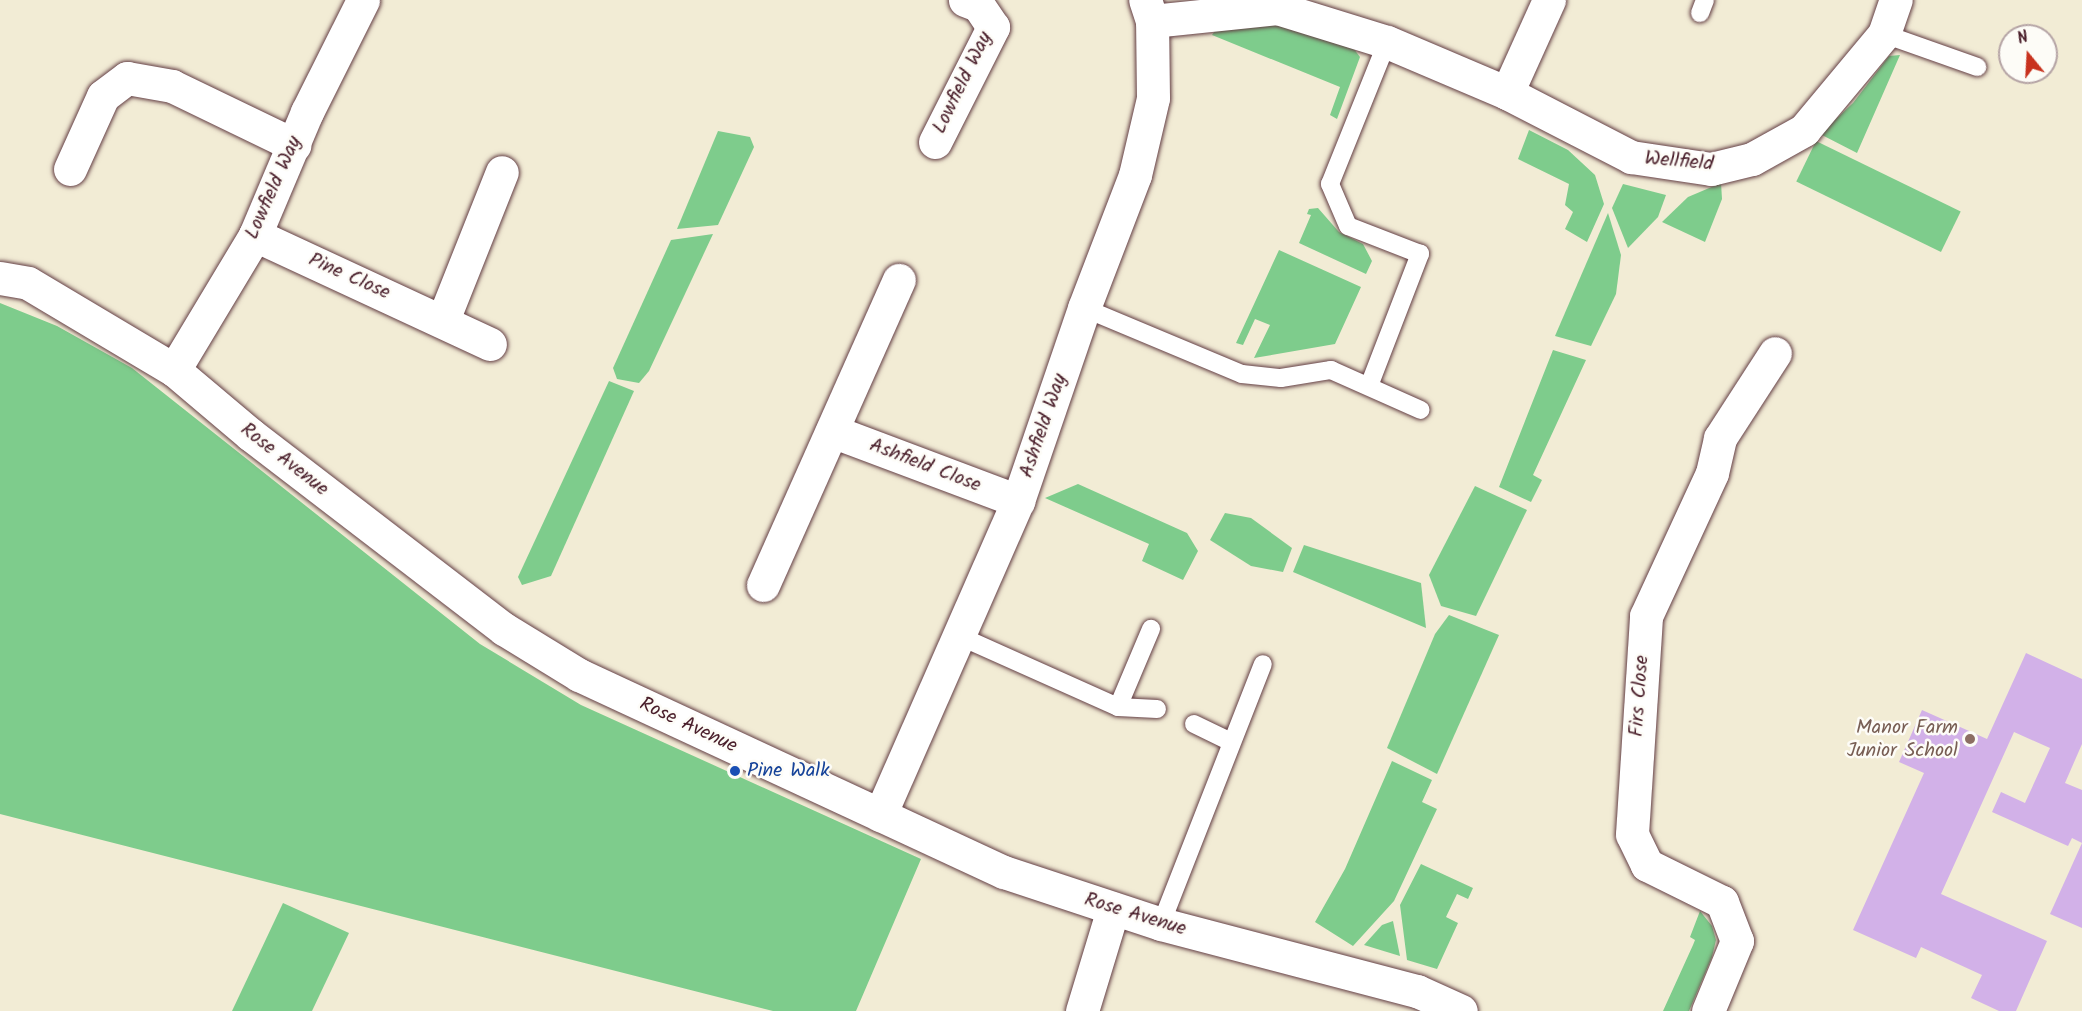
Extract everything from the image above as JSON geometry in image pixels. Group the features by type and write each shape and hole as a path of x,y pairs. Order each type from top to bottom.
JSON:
{"street":[{"name":"Lowfield Way","path":"174,369 255,235 294,145 363,0"},
{"name":"Lowfield Way","path":"935,142 993,27 978,5 965,0"},
{"path":"1507,93 1549,0"},
{"name":"Wellfield","path":"1148,11 1277,8 1387,42 1507,93 1631,157 1711,169 1752,159 1804,130 1884,34 1896,0"},
{"name":"Ashfield Way","path":"880,814 1018,501 1084,308 1134,176 1154,98 1148,11"},
{"path":"70,169 103,96 127,78 172,86 294,145"},
{"path":"443,320 502,172"},
{"name":"Pine Close","path":"255,235 443,320 490,344"},
{"name":"Rose Avenue","path":"0,278 28,283 174,369 251,435 504,629 579,675 1004,872 1161,924 1348,971 1417,991 1461,1011"},
{"path":"763,585 899,280"},
{"name":"Firs Close","path":"1708,1011 1737,941 1722,902 1647,865 1632,834 1645,626 1712,473 1720,438 1775,354"},
{"name":"Ashfield Close","path":"832,431 1018,501"},
{"path":"1082,1011 1113,909"}],"lane":[{"path":"1884,34 1977,67"},
{"path":"1369,386 1420,254 1348,226 1330,184 1387,42"},
{"path":"1084,308 1242,374 1281,378 1331,370 1421,410"},
{"path":"1118,707 1151,629"},
{"path":"957,635 1118,707 1157,709"},
{"path":"1161,924 1263,664"},
{"path":"1194,724 1231,742"}],"green space":[{"path":"1250,16 1354,49 1360,57 1337,119 1330,115 1340,87 1212,35 1222,21"},
{"path":"1900,55 1857,153 1820,134 1853,103 1889,56"},
{"path":"1529,130 1568,150 1595,175 1604,204 1587,242 1565,229 1573,212 1565,205 1569,184 1518,159"},
{"path":"718,131 750,137 754,147 718,225 677,229"},
{"path":"1816,141 1961,212 1941,252 1796,181"},
{"path":"1721,183 1722,199 1705,242 1662,222 1688,197"},
{"path":"1623,184 1666,195 1658,217 1628,248 1612,208"},
{"path":"1318,208 1339,232 1363,244 1372,261 1366,274 1299,243 1311,215 1307,214 1309,209"},
{"path":"1608,213 1621,255 1616,294 1591,346 1555,336"},
{"path":"713,234 649,371 639,383 617,379 613,368 671,240"},
{"path":"1279,250 1361,287 1335,344 1254,358 1270,325 1255,319 1243,345 1236,343"},
{"path":"0,303 57,326 132,368 480,644 581,705 921,859 856,1011 773,1011 0,814"},
{"path":"1553,350 1586,360 1533,475 1542,480 1531,502 1499,487"},
{"path":"609,381 634,391 551,576 522,585 518,577"},
{"path":"1078,484 1187,533 1198,551 1183,580 1142,561 1149,544 1045,498"},
{"path":"1475,486 1527,510 1476,616 1441,606 1429,575"},
{"path":"1225,513 1251,518 1292,548 1283,572 1251,566 1210,540"},
{"path":"1304,545 1421,583 1426,628 1293,572"},
{"path":"1449,615 1499,635 1437,774 1387,748 1435,634"},
{"path":"1392,761 1432,780 1422,802 1437,809 1394,901 1353,946 1315,922 1345,869"},
{"path":"1421,864 1473,888 1468,899 1457,894 1446,917 1458,923 1437,969 1407,960 1400,905"},
{"path":"283,903 349,933 312,1011 232,1011"},
{"path":"1700,911 1712,926 1716,940 1712,957 1689,1011 1663,1011 1695,940 1690,937"},
{"path":"1393,921 1400,956 1364,945 1382,925"}],"building":[{"path":"2026,653 2082,679 2082,744 2065,783 2082,790 2082,843 2072,838 2068,846 1992,812 2001,792 2025,803 2050,748 2014,732 1941,894 2047,941 2016,1011 1999,1011 1971,998 1982,975 1921,947 1916,958 1853,930 1924,773 1899,762 1922,710 1987,739"},
{"path":"2082,843 2082,928 2050,914"}],"place":[{"name":"Manor Farm Junior School","path":"1970,739"},
{"name":"Pine Walk","path":"735,771"}]}
